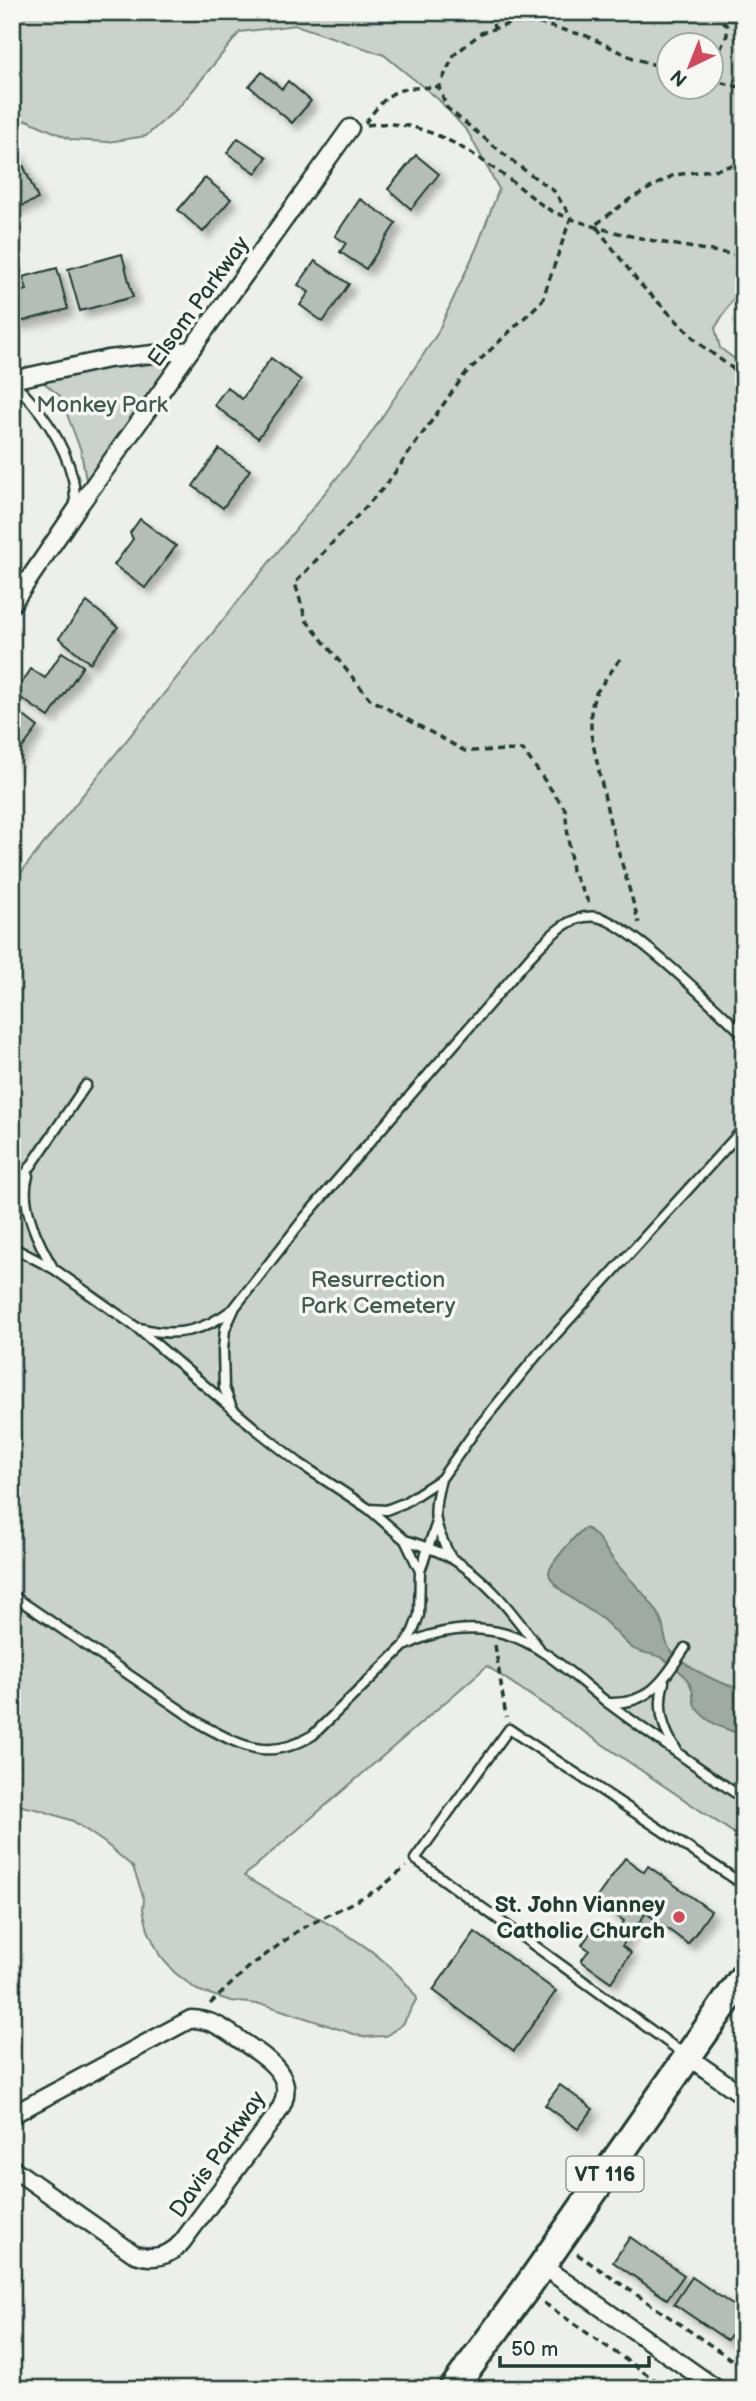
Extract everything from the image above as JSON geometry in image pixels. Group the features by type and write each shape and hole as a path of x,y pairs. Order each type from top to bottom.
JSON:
{"main road":[{"name":"VT 116","path":"453,2389 744,1976"}],"street":[{"name":"Elsom Parkway","path":"12,604 191,350 356,127"},
{"path":"12,381 108,359 191,350"},
{"path":"12,2115 180,2024 198,2019"},
{"name":"Davis Parkway","path":"12,2168 133,2253 151,2258 174,2251 277,2114 285,2098 283,2080 274,2064 222,2028 198,2019"},
{"path":"687,2056 744,2096"},
{"path":"541,2265 717,2389"}],"lane":[{"path":"12,381 32,400 59,445 73,480 76,510"},
{"path":"232,1409 224,1388 223,1350 225,1329 235,1307 306,1216 555,931 578,919 596,917 615,924 643,945 744,1035"},
{"path":"12,1194 86,1084"},
{"path":"404,1646 419,1615 421,1572 436,1525 435,1502 441,1479 475,1431 537,1355 744,1128"},
{"path":"31,1166 26,1181 28,1206 36,1237 54,1269"},
{"path":"12,1247 54,1269 136,1327 299,1463 369,1509 405,1540 451,1558 505,1602 543,1653"},
{"path":"136,1327 159,1333 180,1332 216,1322 235,1307"},
{"path":"369,1509 386,1510 404,1503 441,1479"},
{"path":"436,1525 451,1558"},
{"path":"405,1540 421,1572"},
{"path":"12,1595 204,1726 234,1742 261,1751 281,1750 313,1735 404,1646 422,1637 440,1632 493,1632 519,1639 543,1653 607,1703 744,1799"},
{"path":"607,1703 634,1701 655,1688 685,1648"},
{"path":"666,1676 660,1695 664,1726 681,1755"},
{"path":"687,2056 415,1858 509,1729 744,1885"}],"path":[{"path":"492,12 494,29"},
{"path":"716,12 727,26 724,41"},
{"path":"571,217 554,191 447,108 439,87 454,55 481,33 512,23 537,23 587,36 633,58 654,65"},
{"path":"724,83 744,88"},
{"path":"356,127 382,100 402,88 439,87"},
{"path":"356,127 387,123 433,132 489,165 554,212 621,234 744,256"},
{"path":"595,225 630,199 674,175 719,169 744,162"},
{"path":"571,217 542,301 465,374 386,485 295,583 306,620 370,698 465,751 523,750 565,809 572,871 596,917"},
{"path":"595,225 639,283 701,345 744,377"},
{"path":"620,659 596,693 591,708 591,734 601,789 638,918 643,945"},
{"path":"493,1632 509,1729"},
{"path":"198,2019 248,1968 299,1930 379,1889 415,1858"},
{"path":"558,2241 744,2368"},
{"path":"525,2290 668,2389"}],"green space":[{"name":"Resurrection Park Cemetery","path":"12,12 744,12 744,282 715,328 720,348 744,366 744,1840 487,1666 244,1876 360,1943 400,1977 417,1998 403,2024 386,2036 363,2037 266,2005 231,2001 197,1990 174,1972 160,1956 148,1930 143,1909 144,1899 133,1867 73,1821 12,1804 12,889 25,867 364,444 437,334 477,247 499,189 468,132 438,99 384,55 296,25 240,32 180,106 146,136 108,142 72,140 27,120 12,125"},
{"name":"Monkey Park","path":"175,359 88,492 81,451 60,396 37,377"}],"shaded area":[{"path":"585,1528 597,1537 653,1606 660,1617 667,1644 672,1652 701,1673 724,1684 744,1689 744,1735 707,1719 695,1706 692,1689 680,1672 662,1658 632,1648 601,1618 551,1579 549,1573 553,1563"}],"building":[{"path":"262,72 282,89 288,81 311,101 292,123 249,86"},
{"path":"238,138 267,157 256,173 227,153"},
{"path":"17,151 38,199 12,210 12,153"},
{"path":"416,155 439,174 411,209 388,189"},
{"path":"205,178 231,199 203,232 178,210"},
{"path":"360,199 396,223 366,269 340,252 346,243 335,236"},
{"path":"122,254 133,297 80,311 68,269"},
{"path":"315,261 349,284 323,322 300,305 309,292 298,285"},
{"path":"57,268 68,309 16,323 12,310 12,294 27,290 23,277"},
{"path":"271,358 301,380 258,438 214,405 227,387 242,399"},
{"path":"219,449 250,470 223,508 193,486"},
{"path":"140,519 176,546 145,588 114,565 133,539 130,533"},
{"path":"87,602 118,627 90,663 59,638"},
{"path":"62,652 83,666 49,717 15,694 31,669 45,678"},
{"path":"12,707 38,727 12,762"},
{"name":"St. John Vianney Catholic Church","path":"625,1858 644,1872 648,1866 711,1911 688,1944 646,1913 622,1946 631,1953 611,1982 581,1961 589,1950 582,1945 595,1926 613,1938 624,1921 595,1900"},
{"path":"475,1932 556,1991 514,2051 433,1990"},
{"path":"560,2085 593,2109 578,2129 545,2105"},
{"path":"630,2237 684,2275 667,2299 613,2262"},
{"path":"692,2277 744,2313 727,2340 674,2304"},
{"path":"744,2330 744,2351 734,2345"}],"place":[{"name":"St. John Vianney Catholic Church","path":"679,1917"}]}
